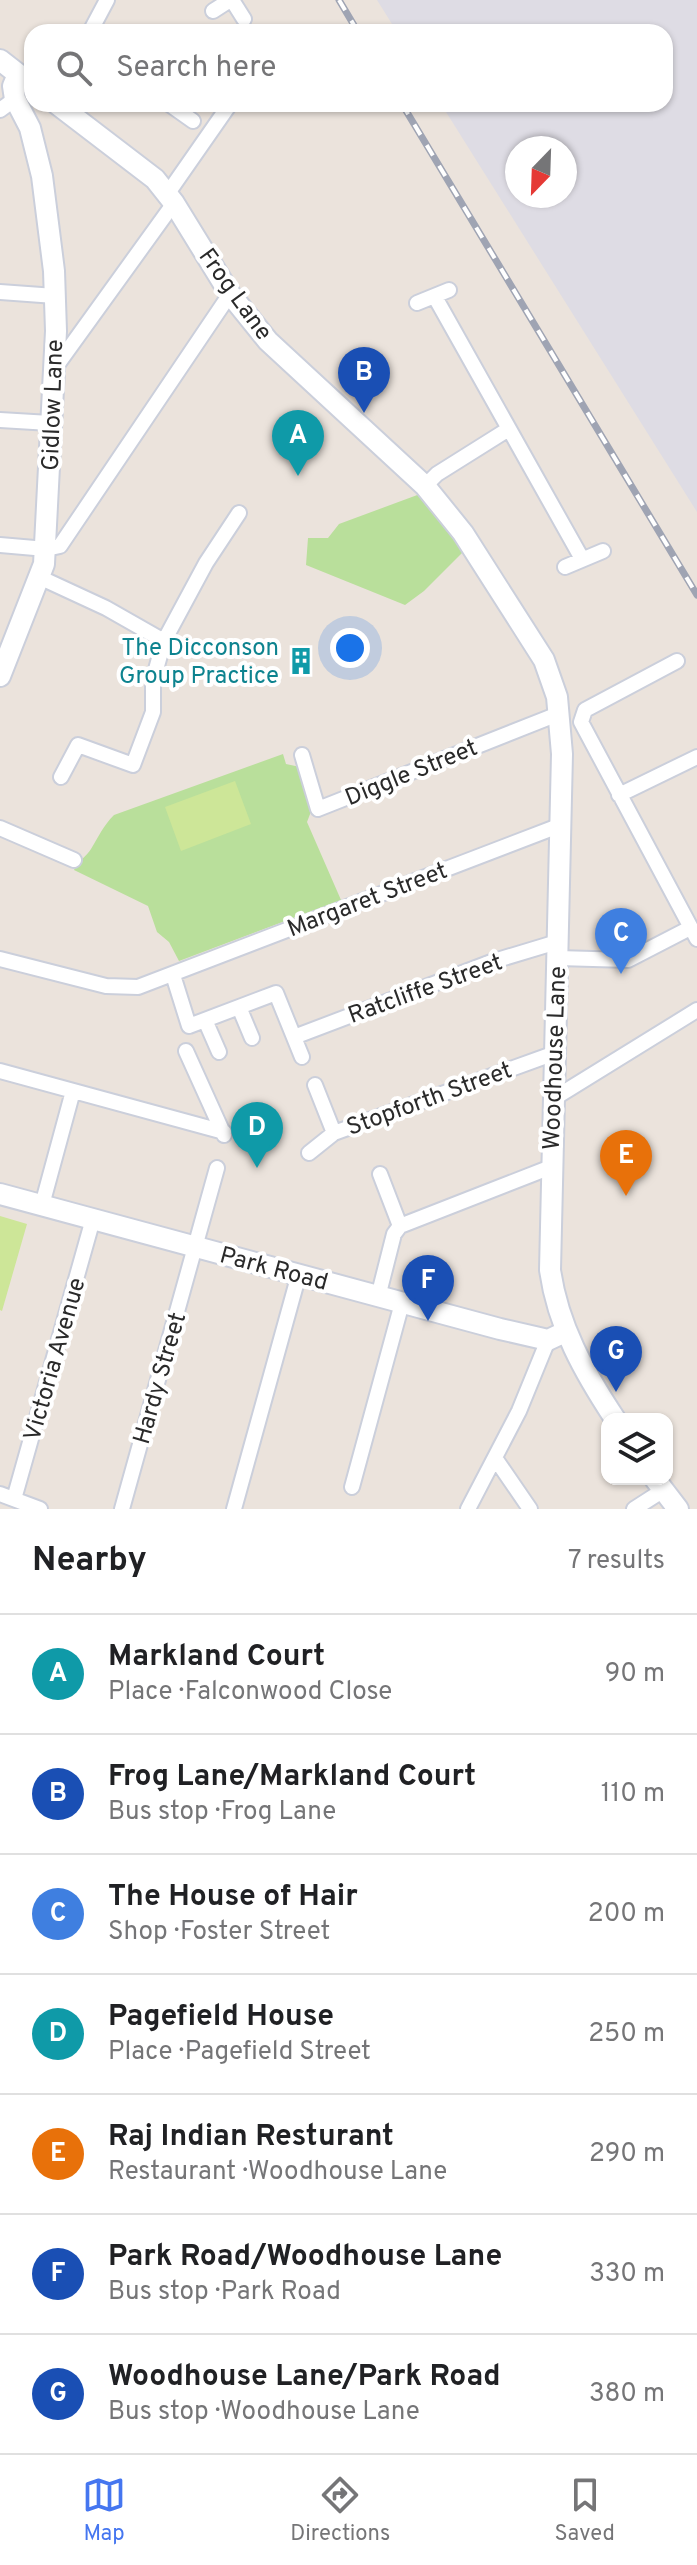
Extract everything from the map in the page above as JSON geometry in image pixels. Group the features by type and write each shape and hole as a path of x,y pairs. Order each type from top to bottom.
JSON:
{"street":[{"path":"94,24 107,0"},
{"path":"213,11 231,0 244,19"},
{"path":"0,60 24,78"},
{"name":"Gidlow Lane","path":"0,676 39,577 46,549 55,296 42,176 30,128 16,104 13,86 24,80"},
{"name":"Frog Lane","path":"68,112 133,160 171,198 230,294 268,341 425,486 463,533 529,636 553,681"},
{"path":"180,112 193,121"},
{"path":"53,372 171,198 225,112"},
{"path":"417,303 449,290"},
{"path":"0,292 55,296"},
{"path":"0,545 46,549 60,546 230,294"},
{"path":"435,297 581,557"},
{"path":"0,420 50,423"},
{"path":"425,486 437,474 507,430"},
{"path":"61,777 78,745 133,765 153,712 153,680 164,641 206,563 239,513"},
{"path":"565,567 581,557 603,551"},
{"path":"39,577 106,608 164,641"},
{"path":"677,661 581,715 581,722 694,933"},
{"name":"Woodhouse Lane","path":"553,681 558,714 561,825 550,1270 557,1336 611,1413"},
{"name":"Diggle Street","path":"302,755 318,809 558,714"},
{"path":"619,795 697,757"},
{"name":"Margaret Street","path":"0,959 122,989 173,975 561,825"},
{"path":"0,828 74,860"},
{"name":"Ratcliffe Street","path":"294,1037 494,961 557,950 628,960 694,933"},
{"path":"173,975 189,1026 276,993 302,1057"},
{"path":"239,1007 252,1038"},
{"path":"553,1099 697,1010"},
{"path":"205,1020 219,1052"},
{"path":"0,1071 224,1134 186,1051"},
{"name":"Stopforth Street","path":"309,1153 334,1133 555,1053"},
{"path":"315,1085 334,1133"},
{"path":"42,1205 73,1091"},
{"path":"378,1297 394,1234 400,1226 551,1167"},
{"name":"Hardy Street","path":"122,1509 217,1168"},
{"path":"380,1174 400,1226"},
{"name":"Park Road","path":"0,1194 378,1297 557,1336"},
{"name":"Victoria Avenue","path":"7,1497 93,1219"},
{"path":"234,1509 299,1274"},
{"path":"352,1487 402,1303"},
{"path":"468,1509 557,1336"},
{"path":"495,1458 530,1509"},
{"path":"634,1509 659,1485 678,1509"},
{"path":"7,1497 40,1509"}],"shaded area":[{"path":"377,0 697,0 697,512 506,208 577,208 577,136 505,136 505,206 446,112 673,112 673,24 392,24"}],"green space":[{"path":"420,494 464,551 424,591 405,605 306,565 308,538 328,538 339,524"},
{"path":"283,754 286,764 300,767 312,809 307,822 341,900 179,961 169,942 157,932 148,906 74,870 114,815"},
{"path":"235,781 251,824 181,851 165,807"},
{"path":"0,1216 27,1224 2,1311 0,1310"}],"railway":[{"path":"339,0 353,24"},
{"path":"407,112 697,595"}],"place":[{"name":"Frog Lane/Markland Court","path":"364,413"},
{"name":"Markland Court","path":"298,476"},
{"name":"The Dicconson Group Practice","path":"301,661"},
{"name":"The House of Hair","path":"621,974"},
{"name":"Pagefield House","path":"257,1168"},
{"name":"Raj Indian Resturant","path":"626,1196"},
{"name":"Park Road/Woodhouse Lane","path":"428,1321"},
{"name":"Woodhouse Lane/Park Road","path":"616,1392"}]}
